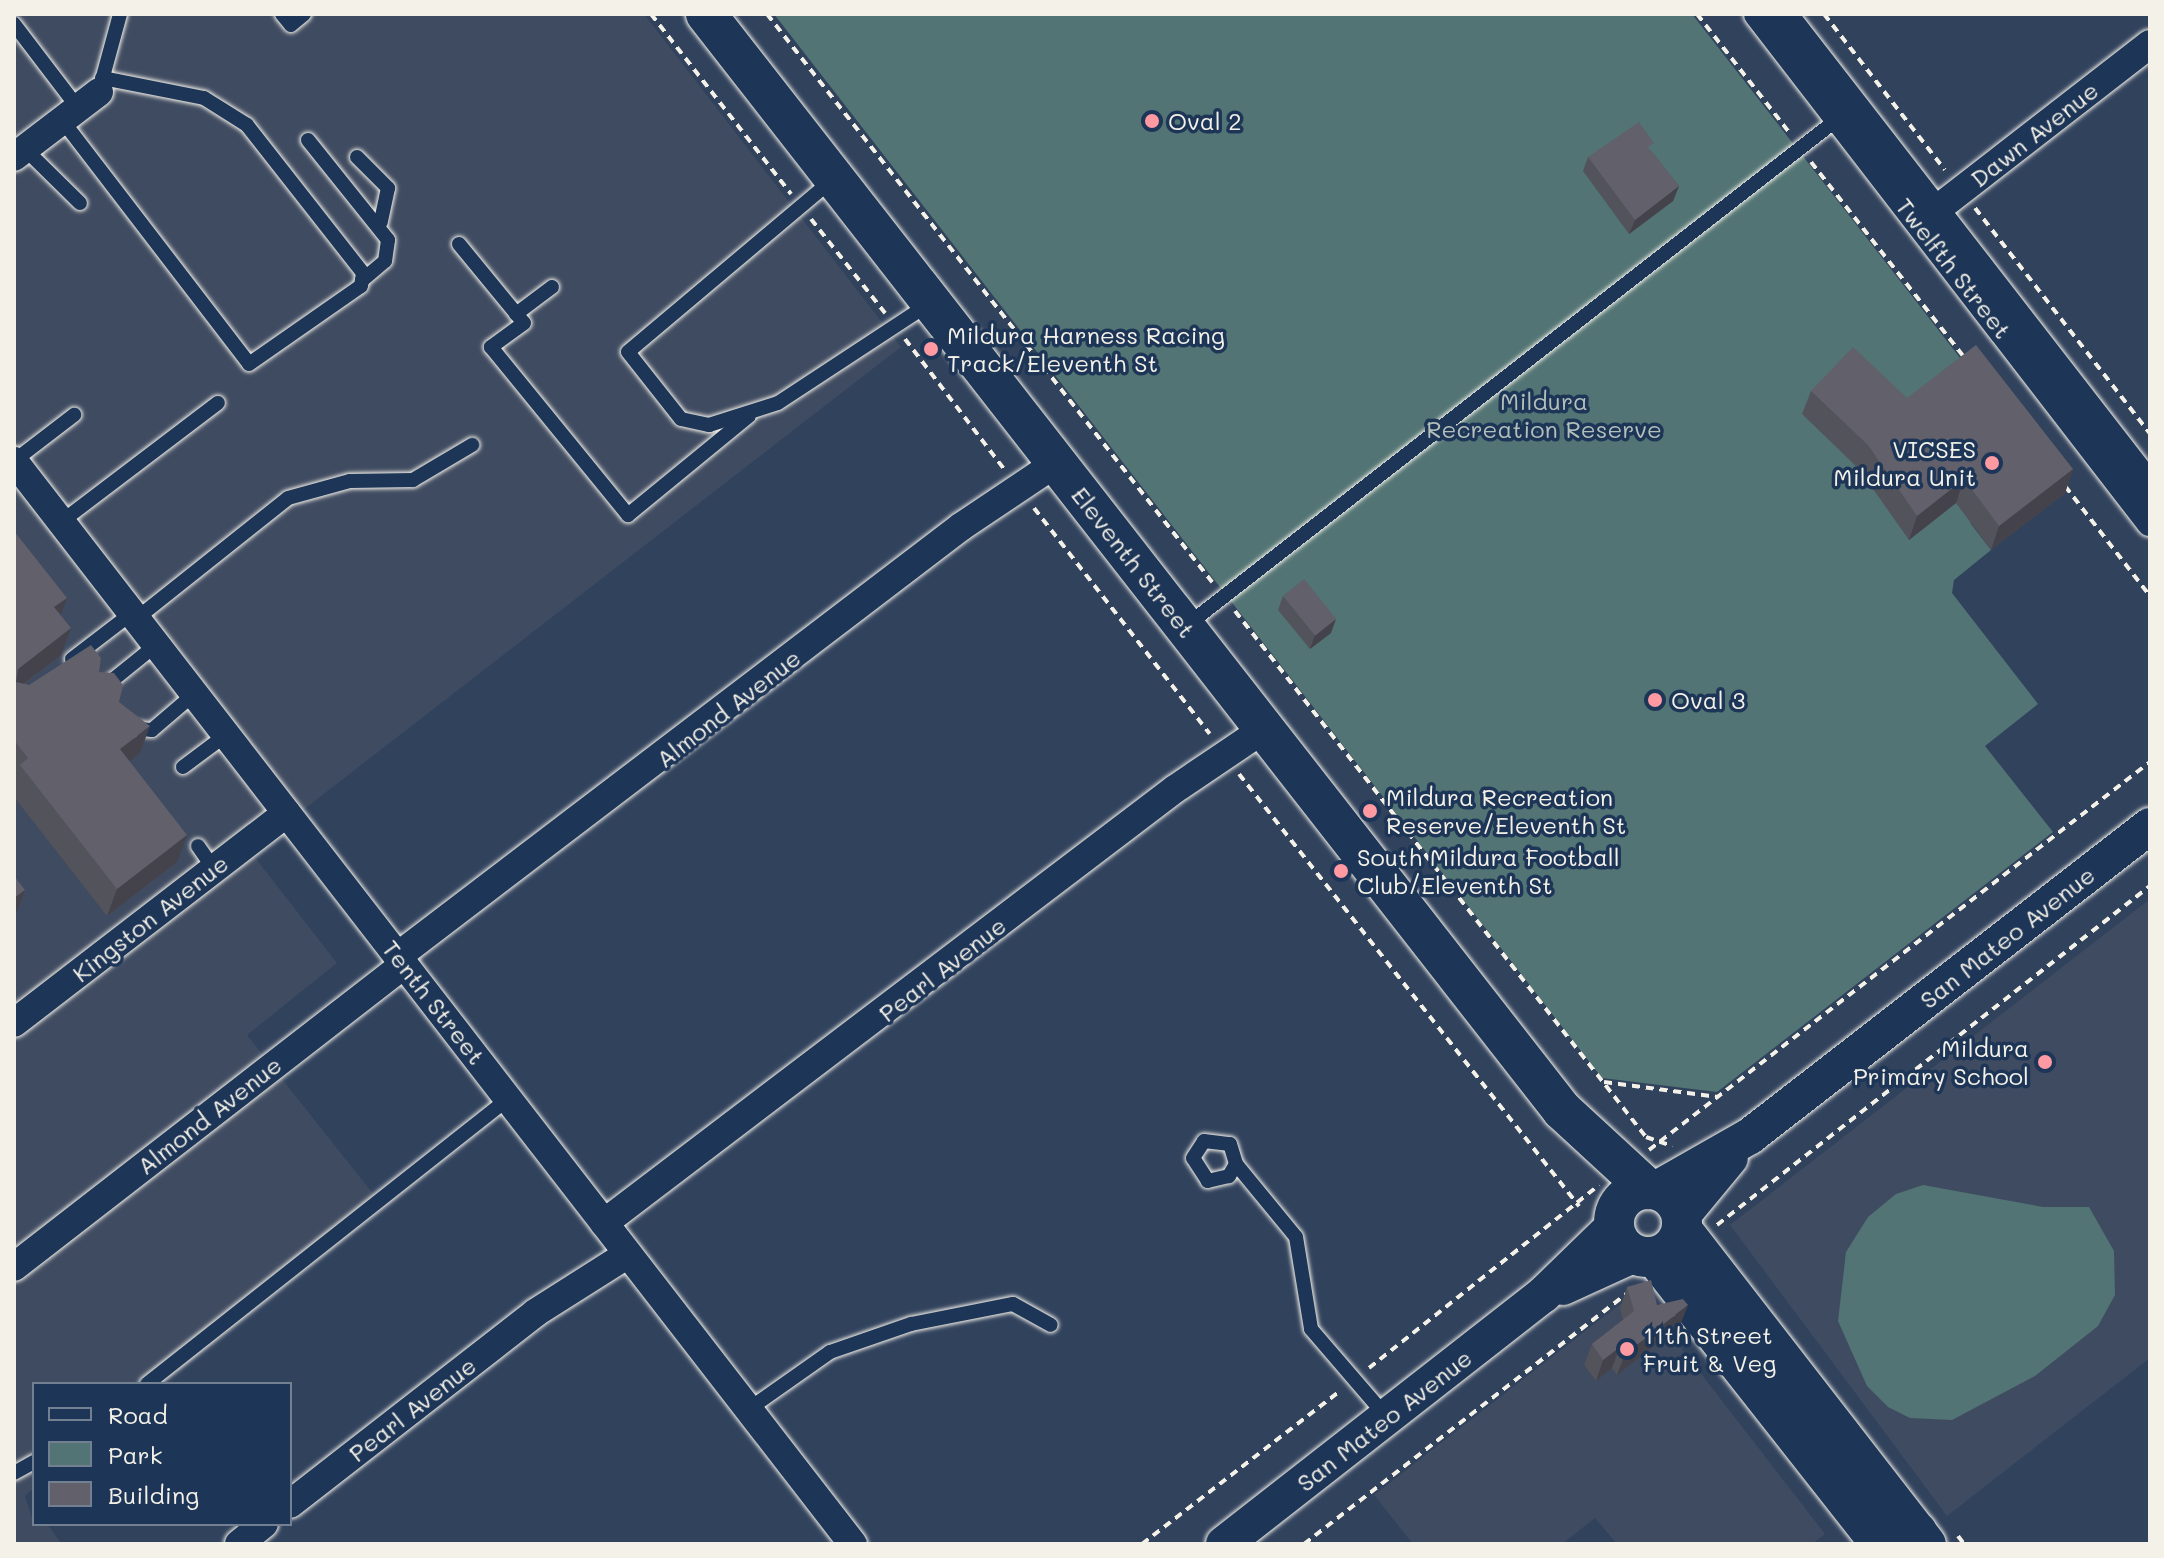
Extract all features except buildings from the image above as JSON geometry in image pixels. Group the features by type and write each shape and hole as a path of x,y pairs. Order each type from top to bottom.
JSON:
{"main road":[{"name":"Eleventh Street","path":"706,14 1562,1110 1646,1222 1908,1541"}],"street":[{"name":"Twelfth Street","path":"1758,14 1839,118 1927,217 2150,487"},
{"name":"Twelfth Street","path":"1783,14 2150,522"},
{"name":"Dawn Avenue","path":"1927,217 2150,44"},
{"path":"19,153 85,99"},
{"name":"Almond Avenue","path":"14,1267 493,889 1052,457"},
{"name":"Tenth Street","path":"16,466 749,1409 842,1540"},
{"name":"Pearl Avenue","path":"292,1502 535,1313 708,1150 1259,722"},
{"name":"Kingston Avenue","path":"14,1023 287,813"},
{"name":"San Mateo Avenue","path":"1224,1544 1543,1295 1646,1222 1750,1136 2150,826"},
{"path":"239,1544 262,1526"}],"lane":[{"path":"85,99 120,14"},
{"path":"282,14 291,25 304,14"},
{"path":"14,24 85,99 249,364 378,271 388,251 381,222 388,188 357,157"},
{"path":"85,99 204,98 247,125 362,280"},
{"path":"1185,627 1839,118"},
{"path":"308,140 381,222"},
{"path":"19,153 80,203"},
{"path":"834,178 628,352 693,426 756,410 807,387 931,302"},
{"path":"459,244 524,323 491,347 628,515 756,410"},
{"path":"516,314 552,287"},
{"path":"61,522 218,403"},
{"path":"16,466 74,415"},
{"path":"62,666 134,616 288,498 350,481 413,480 472,445"},
{"path":"97,693 156,645"},
{"path":"92,671 120,675"},
{"path":"118,725 152,730 194,694"},
{"path":"183,767 226,735"},
{"path":"198,846 214,869"},
{"path":"150,1382 508,1099"},
{"path":"1236,1164 1296,1237 1311,1329 1388,1419"},
{"path":"749,1409 830,1352 911,1324 1013,1304 1051,1325"},
{"path":"14,1473 32,1463"}],"path":[{"path":"651,14 1579,1206 1729,1240 1717,1225 1727,1216 2150,886"},
{"path":"1697,14 1966,359"},
{"path":"1824,14 2150,434"},
{"path":"2063,484 2150,596"},
{"path":"1304,1544 1646,1222 1718,1097 2150,762"},
{"path":"1601,1082 1718,1097"}],"shaded area":[{"path":"14,14 644,14 901,347 250,851 337,963 247,1035 382,1205 164,1382 32,1382 32,1490 25,1496 32,1526 48,1526 62,1544 14,1544"},
{"name":"Mildura Primary School","path":"2150,899 2150,1358 1947,1516 1730,1225"},
{"path":"1637,1291 1825,1534 1812,1544 1617,1544 1595,1518 1562,1544 1413,1544 1374,1495"}],"green space":[{"name":"Mildura Recreation Reserve","path":"774,14 1692,14 1968,368 1964,492 1971,524 1991,550 1954,580 1952,593 2038,704 1985,746 2053,832 1717,1092 1602,1078"},
{"path":"1923,1185 2043,1207 2089,1207 2114,1251 2115,1295 2098,1326 2035,1376 1952,1420 1910,1418 1888,1407 1867,1386 1838,1321 1846,1252 1868,1217 1896,1194"}],"place":[{"name":"Oval 2","path":"1152,121"},
{"name":"Mildura Harness Racing Track/Eleventh St","path":"931,349"},
{"name":"VICSES Mildura Unit","path":"1992,463"},
{"name":"Oval 3","path":"1655,700"},
{"name":"Mildura Recreation Reserve/Eleventh St","path":"1370,811"},
{"name":"South Mildura Football Club/Eleventh St","path":"1341,871"},
{"name":"Mildura Primary School","path":"2045,1062"},
{"name":"11th Street Fruit & Veg","path":"1627,1349"}]}
